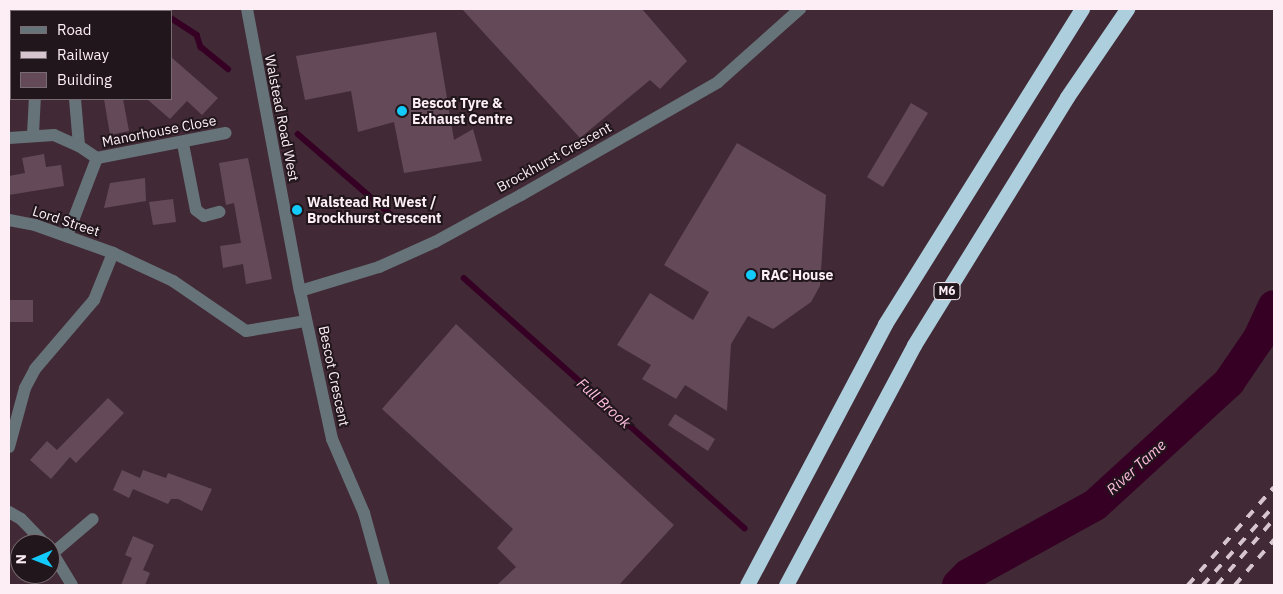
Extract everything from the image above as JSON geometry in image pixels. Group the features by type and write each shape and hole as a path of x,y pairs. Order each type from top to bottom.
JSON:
{"highway":[{"name":"M6","path":"747,585 885,324 1082,9"},
{"name":"M6","path":"786,585 914,345 1067,97 1127,9"}],"street":[{"name":"Walstead Road West","path":"247,9 306,321"},
{"name":"Brockhurst Crescent","path":"300,291 379,267 436,242 529,190 718,82 800,9"},
{"path":"33,134 35,100"},
{"path":"75,100 79,146"},
{"name":"Manorhouse Close","path":"97,158 183,144 182,140 226,133"},
{"path":"9,138 33,134 54,135 79,146 97,158 68,236"},
{"path":"183,144 196,210 204,216 219,212"},
{"name":"Lord Street","path":"9,220 68,236 113,252"},
{"path":"9,447 25,388 36,369 94,300 113,252"},
{"name":"Bescot Crescent","path":"113,252 173,281 246,331 306,321 332,439 364,513 384,585"},
{"path":"9,512 22,519 36,534"},
{"path":"60,541 92,519"},
{"path":"60,566 72,585"}],"building":[{"path":"462,9 642,9 687,61 660,89 650,80 580,138"},
{"name":"Bescot Tyre & Exhaust Centre","path":"436,32 454,140 473,129 482,161 404,173 394,122 358,132 351,91 305,100 296,56"},
{"path":"172,58 218,98 202,115 187,101 170,119 148,100 172,100"},
{"path":"104,100 123,100 129,131 110,135"},
{"path":"911,103 928,113 883,187 867,177"},
{"name":"RAC House","path":"737,143 826,195 820,286 811,302 773,329 748,316 731,344 727,411 685,385 676,399 642,379 651,365 617,345 650,293 693,320 709,292 664,265"},
{"path":"44,154 46,167 61,165 64,186 9,195 9,176 25,173 22,158"},
{"path":"248,158 272,279 246,284 243,264 223,268 220,246 241,243 234,203 226,205 219,163"},
{"path":"145,178 146,201 104,208 110,183"},
{"path":"173,199 176,222 153,225 149,202"},
{"path":"10,300 33,300 33,322 10,322"},
{"path":"456,324 674,525 619,585 497,585 516,567 497,548 513,529 382,409"},
{"path":"108,398 124,413 76,463 70,457 51,479 30,460 47,441 57,450"},
{"path":"675,414 715,439 708,451 668,425"},
{"path":"122,470 140,478 143,470 166,478 168,473 212,489 202,511 178,499 171,499 168,504 133,489 129,498 113,490"},
{"path":"133,536 154,545 143,570 150,573 145,585 121,585 132,558 125,555"}],"waterway":[{"name":"Full Brook","path":"172,19 197,35 201,47 228,69"},
{"name":"Full Brook","path":"298,134 396,219"},
{"name":"Full Brook","path":"464,278 745,528"},
{"name":"River Tame","path":"958,585 968,575 1095,505 1229,382 1259,338 1274,306"}],"railway":[{"path":"1188,585 1274,487"},
{"path":"1203,585 1274,506"},
{"path":"1217,585 1274,519"},
{"path":"1235,585 1274,540"}],"place":[{"name":"Bescot Tyre & Exhaust Centre","path":"402,111"},
{"name":"Walstead Rd West / Brockhurst Crescent","path":"297,210"},
{"name":"RAC House","path":"751,275"}]}
